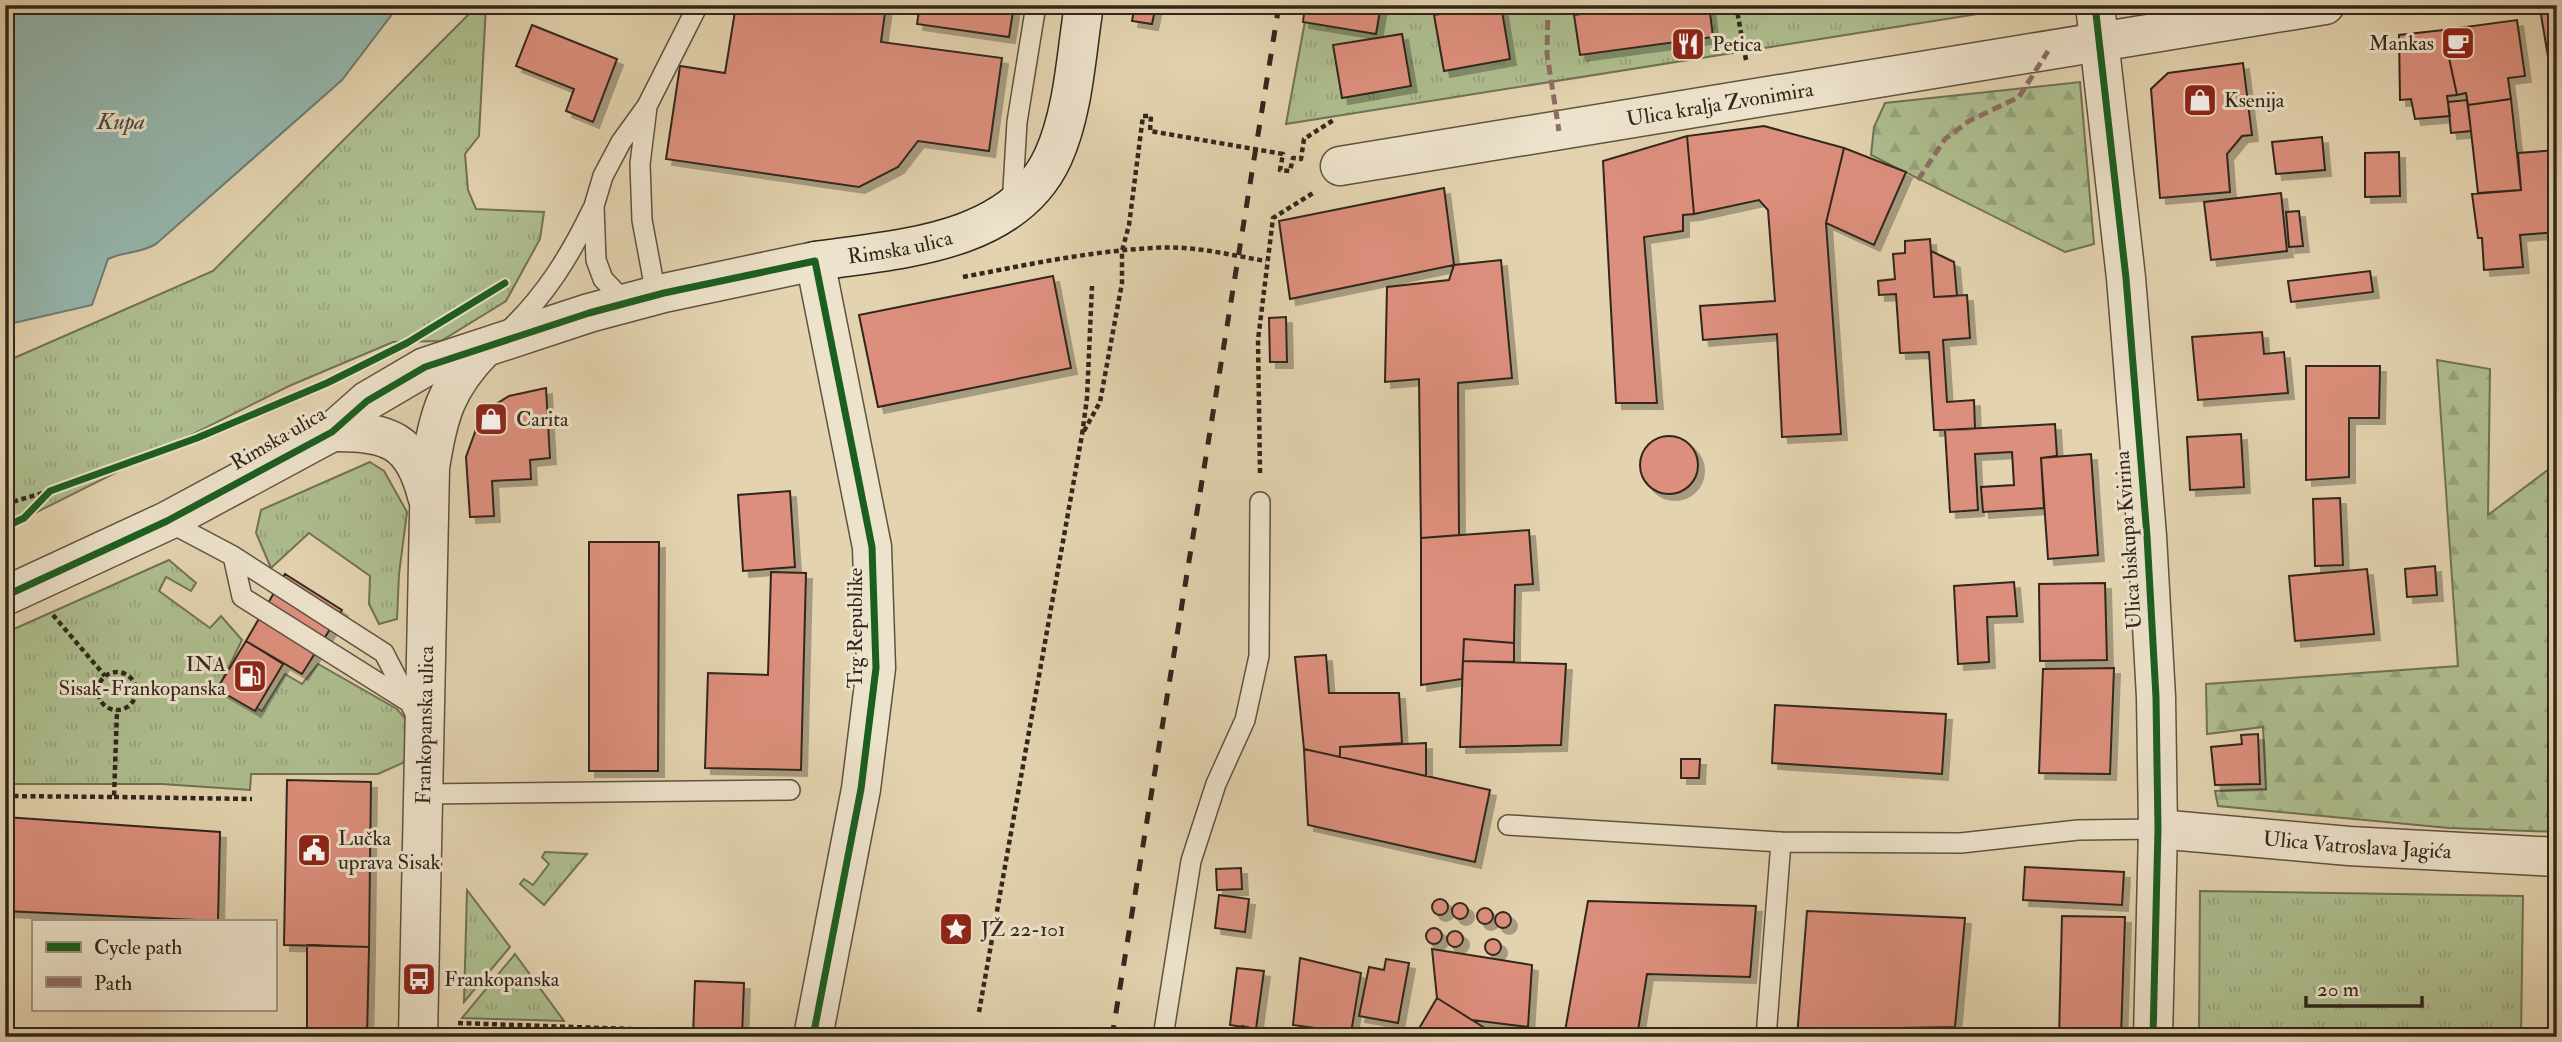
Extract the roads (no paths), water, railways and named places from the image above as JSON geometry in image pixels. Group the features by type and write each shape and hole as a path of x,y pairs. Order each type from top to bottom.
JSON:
{"street":[{"name":"Rimska ulica","path":"5,596 167,521 332,432 349,414 394,383 425,367 549,324 641,299 816,261 953,236 985,225 1012,210 1037,186 1054,155 1066,114 1084,5"},
{"path":"2095,5 2099,42"},
{"name":"Ulica kralja Zvonimira","path":"1340,166 2325,5"},
{"name":"Ulica biskupa Kvirina","path":"2099,42 2126,278 2147,536 2156,696 2158,829 2153,1037"},
{"name":"Trg Republike","path":"813,1037 861,789 876,668 872,548 816,261"},
{"name":"Frankopanska ulica","path":"418,1029 423,794 417,717 428,498 441,408 462,370 490,345"},
{"name":"Frankopanska ulica","path":"332,432 360,431 391,439 412,456 421,471 428,498"},
{"name":"Ulica Vatroslava Jagića","path":"2158,829 2349,846 2557,857"}],"lane":[{"path":"490,345 539,298 572,251 594,206 603,176 621,142 648,106 698,5"},
{"path":"1012,210 1017,122 1036,5"},
{"path":"594,206 596,260 603,279 641,299 640,164 648,106"},
{"path":"1163,1037 1191,861 1216,784 1245,720 1259,656 1261,502"},
{"path":"167,521 233,556 384,653 417,717"},
{"path":"233,556 242,597 417,717"},
{"path":"423,794 790,790"},
{"path":"1507,825 1781,842 1961,843 2078,830 2158,829"},
{"path":"1766,1037 1781,842"}],"water":[{"name":"Kupa","path":"5,5 399,5 342,80 156,244 108,259 92,305 5,325"}],"railway":[{"path":"1112,1037 1279,5"}],"place":[{"name":"Mankas","path":"2458,43"},
{"name":"Petica","path":"1688,44"},
{"name":"Ksenija","path":"2200,100"},
{"name":"Carita","path":"491,419"},
{"name":"INA Sisak-Frankopanska","path":"250,676"},
{"name":"Lučka uprava Sisak","path":"314,850"},
{"name":"JŽ 22-101","path":"956,929"},
{"name":"Frankopanska","path":"419,979"}]}
